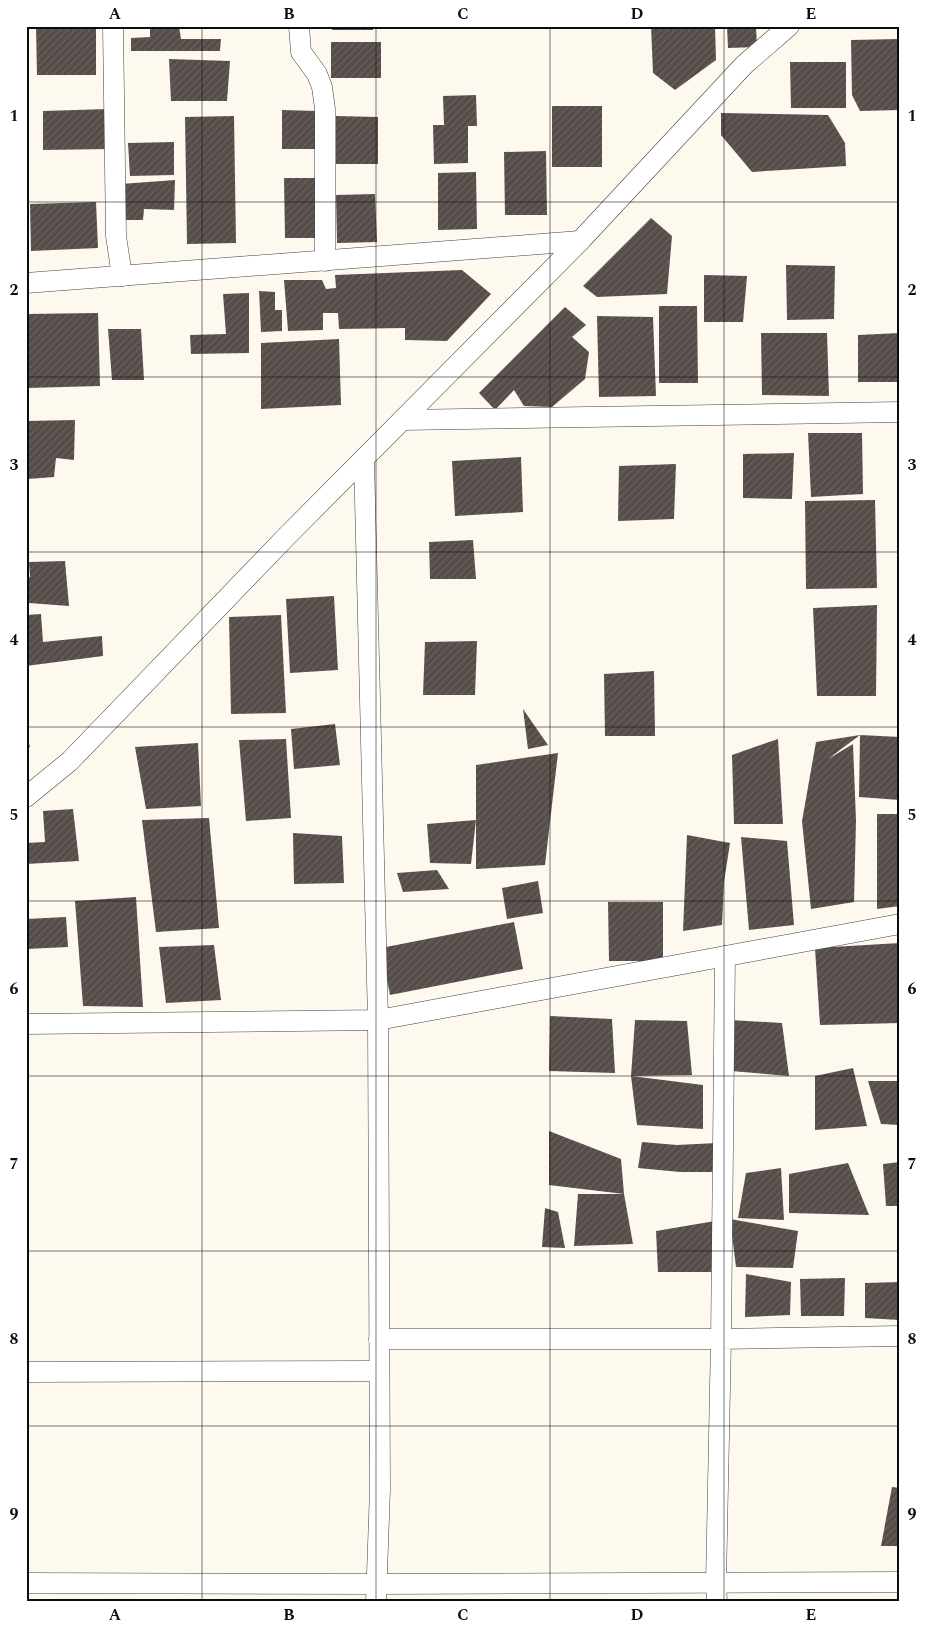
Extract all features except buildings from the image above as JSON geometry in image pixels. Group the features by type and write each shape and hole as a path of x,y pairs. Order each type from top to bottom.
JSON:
{"street":[{"path":"113,26 116,236 122,276"},
{"path":"299,26 301,52 317,74 322,88 325,109 325,261"},
{"path":"26,797 70,761 402,420 580,242 744,65 788,26"},
{"path":"26,283 580,242"},
{"path":"402,420 900,412"},
{"path":"364,459 378,1020 380,1489 376,1593"},
{"path":"26,1024 378,1020 900,924"},
{"path":"716,1592 725,956"},
{"path":"379,1339 721,1339 900,1336"},
{"path":"26,1372 379,1372"},
{"path":"26,1583 376,1593 716,1592 900,1582"}]}
